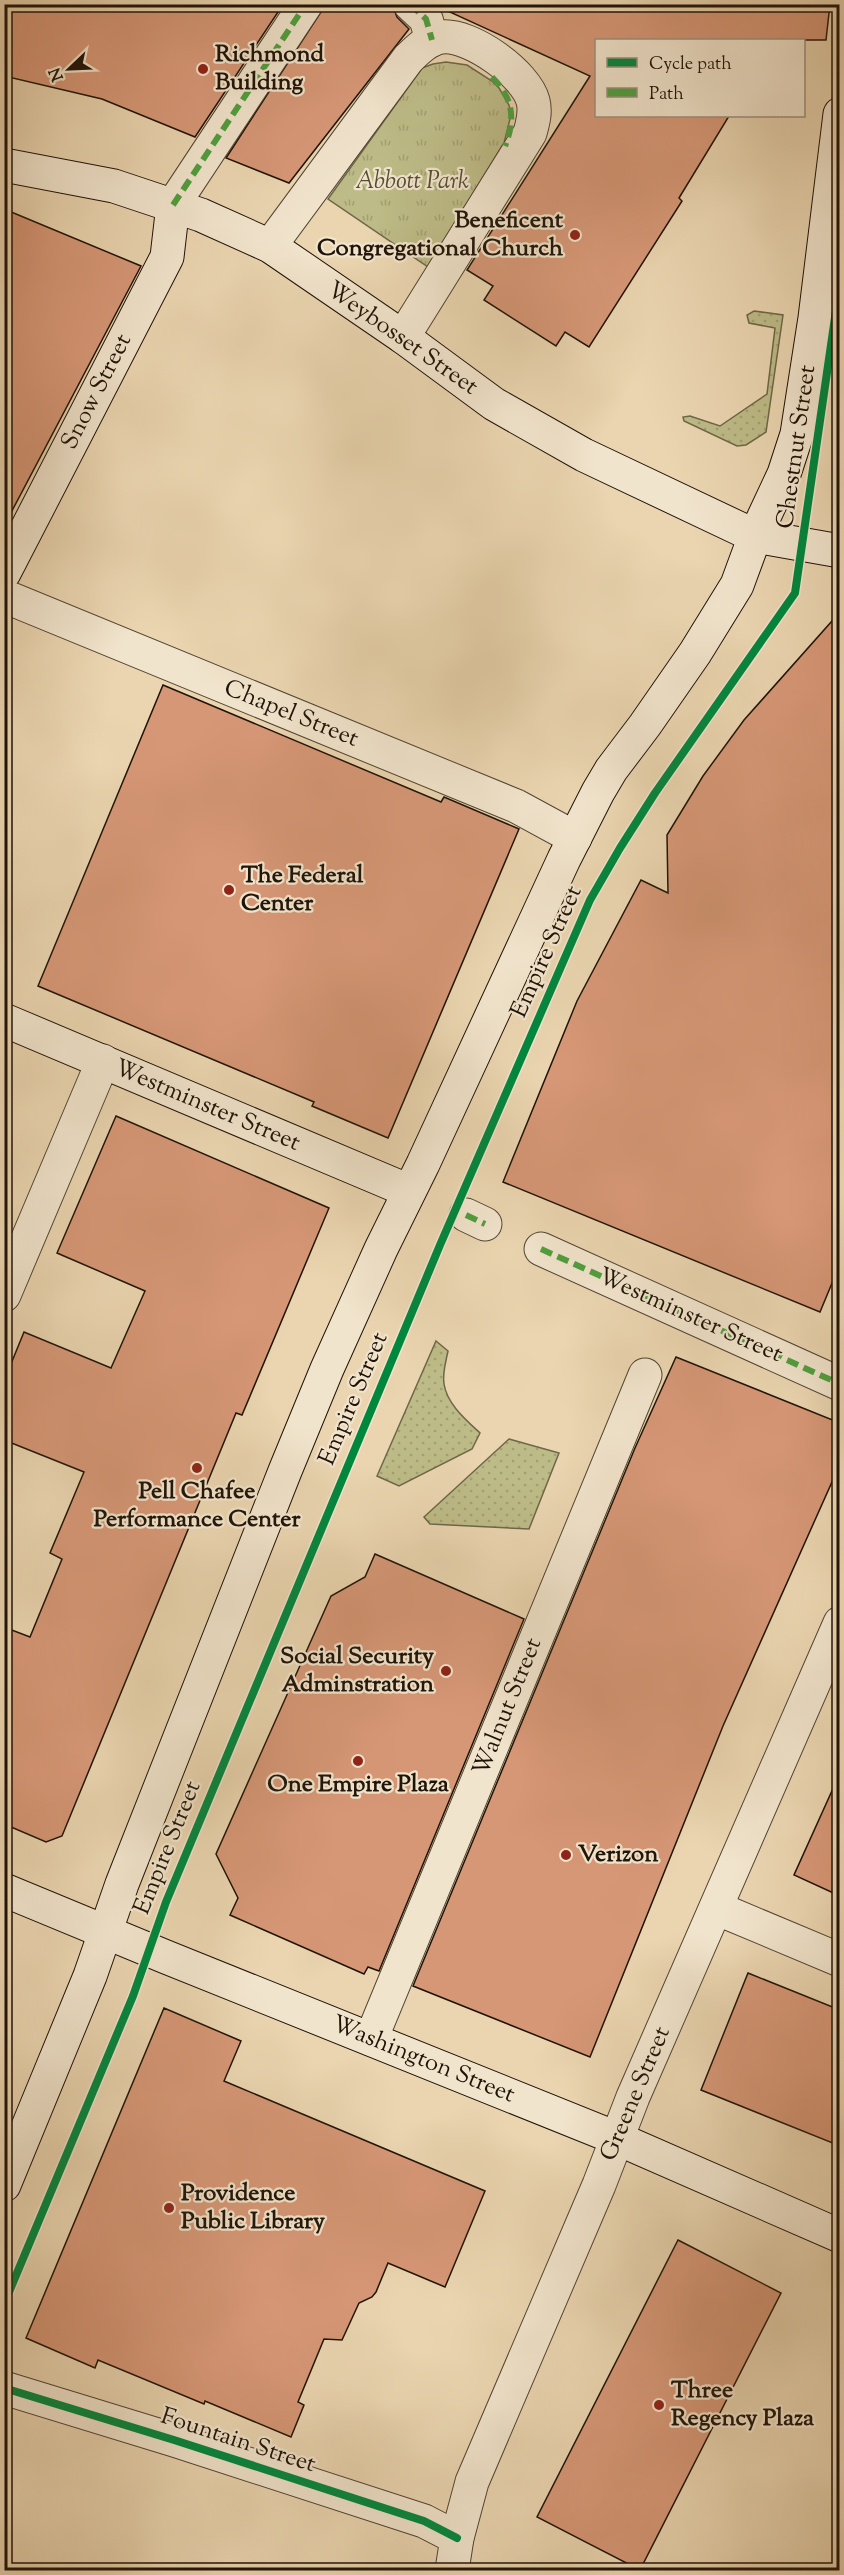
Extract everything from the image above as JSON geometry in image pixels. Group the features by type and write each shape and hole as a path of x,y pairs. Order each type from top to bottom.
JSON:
{"street":[{"path":"173,205 306,4"},
{"path":"410,4 426,19 432,40"},
{"path":"270,246 408,59 432,40 450,38 490,54 521,78 534,102 534,117 530,133 403,338"},
{"name":"Chestnut Street","path":"755,536 784,474 796,434 815,318 840,114"},
{"name":"Weybosset Street","path":"4,165 114,186 173,205 270,246 494,404 564,444 755,536 840,551"},
{"name":"Snow Street","path":"4,573 167,257 173,205"},
{"name":"Empire Street","path":"4,2185 90,1976 104,1932 336,1349 575,838 611,770 682,671 737,585 755,536"},
{"name":"Chapel Street","path":"4,596 516,806 575,838"},
{"name":"Westminster Street","path":"4,1020 409,1191"},
{"path":"4,1295 103,1061"},
{"name":"Westminster Street","path":"541,1249 840,1384"},
{"name":"Walnut Street","path":"371,2039 645,1374"},
{"name":"Greene Street","path":"452,2571 457,2538 472,2482 599,2185 616,2138 840,1623"},
{"name":"Washington Street","path":"4,1890 616,2138 840,2236"},
{"path":"716,1908 840,1960"},
{"name":"Fountain Street","path":"4,2388 424,2521 457,2538"}],"green space":[{"name":"Abbott Park","path":"446,62 467,65 492,81 509,105 511,115 504,143 428,267 328,199 422,68"},
{"path":"754,311 783,315 766,432 746,445 737,446 684,421 683,417 690,416 720,426 767,394 775,328 749,323 747,315"},
{"path":"436,1341 448,1351 444,1380 449,1398 458,1411 480,1433 472,1449 399,1486 377,1476"},
{"path":"509,1439 559,1453 529,1529 430,1524 424,1517"}],"building":[{"path":"4,4 278,4 282,6 195,137 102,99 4,76"},
{"path":"326,4 392,4 397,17 409,29 289,183 226,158"},
{"name":"Beneficent Congregational Church","path":"438,4 830,4 826,40 595,39 595,117 728,117 679,198 682,201 589,347 565,332 556,346 484,300 493,286 467,270 590,76 441,8"},
{"path":"4,209 141,266 4,526"},
{"path":"840,612 840,1264 820,1312 503,1182 577,1001 641,880 668,893 667,835 703,776 744,720"},
{"name":"The Federal Center","path":"163,685 441,802 444,797 519,829 388,1138 312,1106 314,1102 38,986"},
{"path":"116,1116 329,1208 242,1415 236,1413 62,1836 46,1842 4,1824 4,1627 30,1637 62,1559 50,1553 84,1472 4,1440 4,1381 24,1332 111,1368 145,1291 57,1253"},
{"path":"676,1357 840,1423 840,1464 723,1726 590,2057 413,1986 635,1448"},
{"name":"One Empire Plaza","path":"375,1554 524,1619 379,1971 368,1967 364,1974 230,1915 238,1898 216,1854 331,1596 365,1577"},
{"path":"840,1773 840,1896 794,1875"},
{"path":"748,1973 840,2010 840,2146 701,2090"},
{"path":"164,2008 241,2041 224,2081 485,2191 445,2287 388,2263 376,2292 372,2297 359,2303 342,2340 324,2339 298,2402 304,2405 291,2437 98,2360 95,2368 26,2338"},
{"name":"Three Regency Plaza","path":"678,2240 781,2293 640,2570 537,2517"}],"marked path":[{"path":"173,205 306,4"},
{"path":"410,4 426,19 432,40"},
{"path":"492,77 504,93 510,109 511,127 505,146"},
{"path":"466,1215 485,1224"},
{"path":"541,1249 840,1384"}],"cycle path":[{"path":"4,2304 133,1996 166,1902 440,1245 590,900 655,793 795,593 840,283"},
{"path":"4,2388 424,2521 457,2538"}],"place":[{"name":"Richmond Building","path":"203,69"},
{"name":"Beneficent Congregational Church","path":"575,235"},
{"name":"The Federal Center","path":"229,890"},
{"name":"Pell Chafee Performance Center","path":"197,1468"},
{"name":"Social Security Adminstration","path":"446,1671"},
{"name":"One Empire Plaza","path":"358,1761"},
{"name":"Verizon","path":"566,1855"},
{"name":"Providence Public Library","path":"169,2208"},
{"name":"Three Regency Plaza","path":"659,2405"}]}
